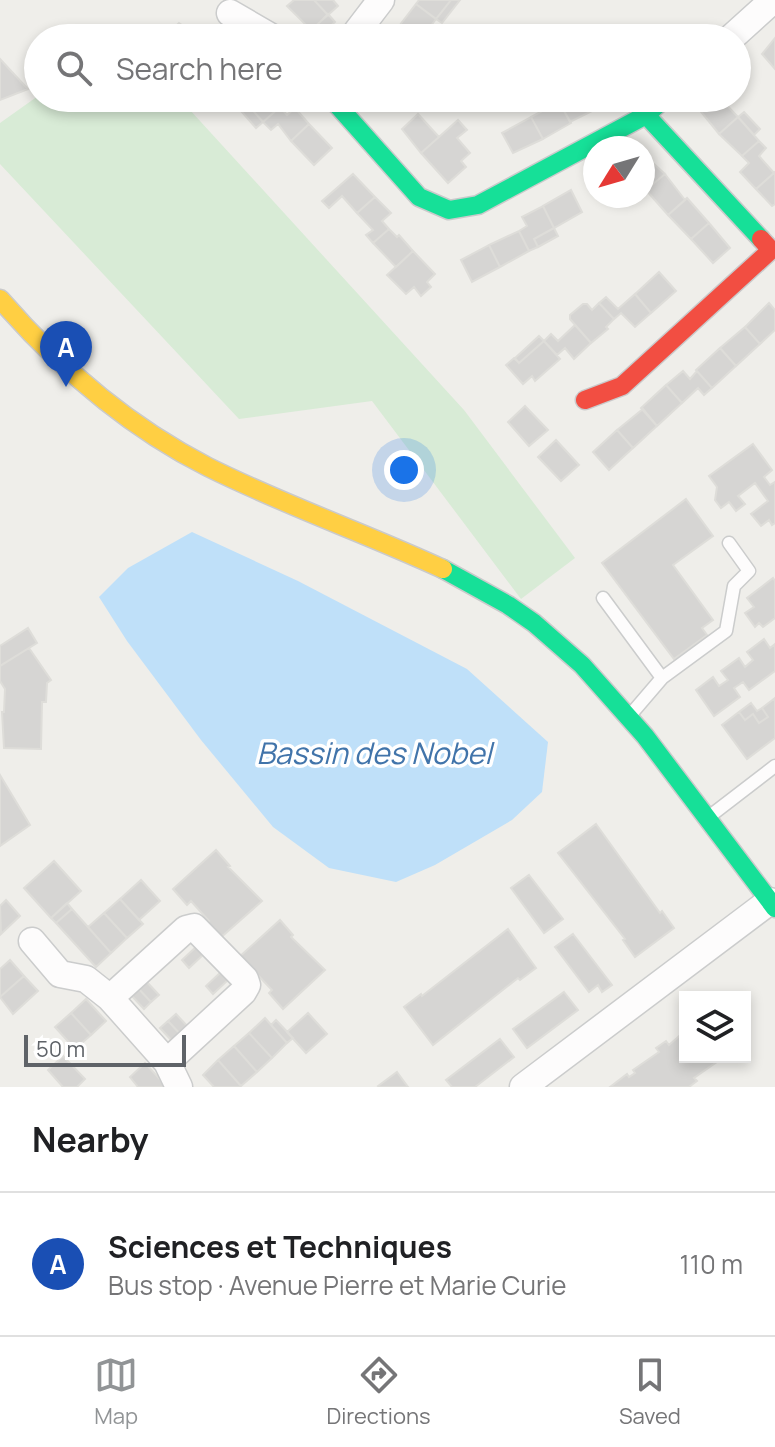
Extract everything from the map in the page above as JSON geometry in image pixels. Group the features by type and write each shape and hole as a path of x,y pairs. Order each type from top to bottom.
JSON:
{"street":[{"path":"363,24 381,0"},
{"path":"746,24 773,0"},
{"path":"230,13 249,24"},
{"path":"343,112 419,197 449,210 478,205 649,112"},
{"path":"585,400 622,386 771,250 646,115"},
{"path":"0,299 68,369 145,429 237,481 444,567 510,606 554,638 590,671 630,716 768,894 523,1087"},
{"path":"110,998 186,929 194,927 245,979 247,985 243,992 167,1062"},
{"path":"32,941 60,974 86,979 110,998 167,1062 179,1087"}],"lane":[{"path":"630,716 662,678 726,631 734,586 749,571 729,543"},
{"path":"603,598 662,678"},
{"path":"707,818 775,766"}],"green space":[{"path":"24,106 24,112 192,112 464,410 575,558 521,599 372,401 239,419 0,164 0,123"}],"water":[{"name":"Bassin des Nobel","path":"192,532 298,581 467,669 548,742 542,792 512,820 435,865 396,882 329,868 273,827 201,740 127,641 99,597 128,568"}],"building":[{"path":"294,0 314,0 328,15 318,24 305,24 287,6"},
{"path":"314,0 333,0 338,6 328,15"},
{"path":"419,0 451,0 436,19 416,4"},
{"path":"451,0 460,0 442,23 436,19"},
{"path":"416,4 436,19 432,24 401,24"},
{"path":"328,14 335,22 333,24 318,24"},
{"path":"775,38 775,69 762,54"},
{"path":"0,59 24,85 24,91 0,100"},
{"path":"242,112 254,112 263,122 256,128"},
{"path":"254,112 274,112 263,122"},
{"path":"274,112 287,115 298,112 309,124 291,141 278,124 271,130 263,122"},
{"path":"540,112 565,112 571,123 543,139 531,117"},
{"path":"564,112 590,112 570,122"},
{"path":"701,112 733,112 738,117 719,134"},
{"path":"744,112 760,129 754,135 738,117"},
{"path":"418,114 439,137 421,153 402,129"},
{"path":"531,117 543,139 513,153 502,133"},
{"path":"738,117 759,141 742,156 719,134"},
{"path":"458,120 467,130 457,138 470,153 461,161 466,167 448,183 421,153"},
{"path":"309,124 332,148 314,165 291,141"},
{"path":"759,141 766,148 759,156 774,173 756,189 740,172 749,163 742,156"},
{"path":"655,165 665,174 655,182"},
{"path":"775,172 775,204 772,206 756,189"},
{"path":"353,174 375,197 357,213 342,196 329,208 322,201"},
{"path":"665,174 685,200 668,215 655,200 655,182"},
{"path":"571,190 582,212 554,228 543,206"},
{"path":"375,197 391,213 382,221 389,229 373,243 366,235 373,230 357,213"},
{"path":"687,198 709,223 691,239 668,215"},
{"path":"543,206 554,228 534,239 538,247 529,251 519,231 527,226 522,217"},
{"path":"709,223 730,248 713,263 691,239"},
{"path":"554,228 558,236 538,247 534,239"},
{"path":"389,229 413,251 396,267 373,243"},
{"path":"519,231 529,251 500,267 489,245"},
{"path":"489,245 500,267 472,282 461,260"},
{"path":"413,251 435,274 427,282 431,287 421,296 414,287 406,294 387,275"},
{"path":"659,272 676,291 651,313 635,294"},
{"path":"635,294 651,313 635,327 621,313 614,319 599,303 606,297 618,309"},
{"path":"599,303 614,319 606,327 608,329 591,343 570,315 583,304 592,310"},
{"path":"769,303 775,310 775,330 760,344 745,327"},
{"path":"575,325 591,343 574,359 565,348 557,355 544,341 551,334 558,341"},
{"path":"745,327 760,344 736,366 720,348"},
{"path":"539,336 544,341 519,363 515,358"},
{"path":"544,341 560,359 535,381 532,376 523,384 506,365 514,358 519,363"},
{"path":"720,348 736,366 712,388 696,370"},
{"path":"683,371 690,379 697,371 712,388 704,395 698,388 682,403 666,385"},
{"path":"666,385 682,403 657,426 641,408"},
{"path":"525,406 548,430 529,446 508,422"},
{"path":"643,409 657,426 633,448 617,430"},
{"path":"617,430 633,448 609,470 593,452"},
{"path":"556,440 579,465 561,481 538,457"},
{"path":"753,444 772,470 764,477 770,485 775,482 775,523 772,525 769,520 761,526 751,514 768,501 755,483 738,496 745,504 736,511 729,502 721,508 715,500 717,487 709,476"},
{"path":"686,499 713,536 673,565 713,620 702,628 707,635 674,659 602,563"},
{"path":"773,578 775,618 763,627 759,623 755,627 745,613 754,607 747,598"},
{"path":"28,628 37,643 0,666 0,646"},
{"path":"764,639 770,648 775,644 775,671 749,690 743,682 734,688 740,697 714,716 696,690 713,677 719,686 728,680 721,671 739,658 745,667 753,660 747,652"},
{"path":"29,648 51,680 47,683 46,702 42,702 41,749 4,748 2,712 5,689 0,681 0,666"},
{"path":"775,698 775,738 747,759 722,725 739,712 745,720 753,714 759,723 768,717 762,708"},
{"path":"751,703 757,711 762,708 768,717 759,723 753,714 745,720 739,712"},
{"path":"0,775 30,825 0,846"},
{"path":"596,824 674,928 635,957 625,939 558,853"},
{"path":"216,850 228,867 262,901 219,939 206,924 209,921 191,901 187,905 173,889"},
{"path":"54,861 81,891 51,918 24,888"},
{"path":"529,875 563,919 544,933 511,888"},
{"path":"141,880 160,901 139,920 120,899"},
{"path":"120,899 143,924 127,938 104,913"},
{"path":"6,900 20,916 1,934 0,906"},
{"path":"67,903 72,909 56,923 51,918"},
{"path":"72,909 111,953 96,967 56,923"},
{"path":"104,913 127,938 111,953 88,927"},
{"path":"280,920 293,935 291,937 325,970 283,1009 269,993 272,990 237,959"},
{"path":"508,929 536,968 520,980 518,978 433,1045 404,1007"},
{"path":"573,934 612,985 602,992 598,985 589,992 555,947"},
{"path":"197,946 204,954 189,968 182,960"},
{"path":"10,960 24,976 0,997 0,969"},
{"path":"221,972 228,980 213,994 206,986"},
{"path":"24,976 38,991 13,1014 0,997"},
{"path":"145,980 159,995 151,1002 137,987"},
{"path":"137,987 151,1002 144,1009 130,994"},
{"path":"564,992 578,1010 527,1048 513,1029"},
{"path":"86,999 106,1021 91,1035 71,1013"},
{"path":"71,1013 91,1035 75,1049 55,1027"},
{"path":"308,1013 327,1034 306,1053 287,1032"},
{"path":"176,1014 190,1029 182,1036 168,1021"},
{"path":"265,1018 287,1043 272,1058 249,1033"},
{"path":"276,1020 293,1038 287,1043 271,1025"},
{"path":"168,1021 182,1036 174,1043 160,1028"},
{"path":"249,1033 272,1058 257,1072 234,1046"},
{"path":"679,1036 679,1063 715,1063 694,1078 697,1081 689,1087 610,1087 627,1074 629,1077 635,1073 633,1070 659,1052 656,1048 666,1041 669,1045"},
{"path":"500,1039 514,1057 475,1087 452,1087 446,1080"},
{"path":"234,1046 257,1072 241,1086 218,1060"},
{"path":"63,1056 85,1079 77,1087 63,1087 48,1070"},
{"path":"218,1060 240,1087 214,1087 203,1075"},
{"path":"145,1063 167,1087 138,1087 130,1077"},
{"path":"397,1072 408,1087 378,1086"}],"traffic: fast":[{"path":"343,112 419,197 449,210 478,205 649,112"},
{"path":"646,115 761,239"},
{"path":"443,569 508,605 582,665 645,736 775,908"}],"traffic: slow":[{"path":"0,299 70,371 122,414 178,451 266,494 443,569"}],"traffic: jam":[{"path":"585,400 622,386 771,250 761,239"}],"place":[{"name":"Sciences et Techniques","path":"66,387"}]}
